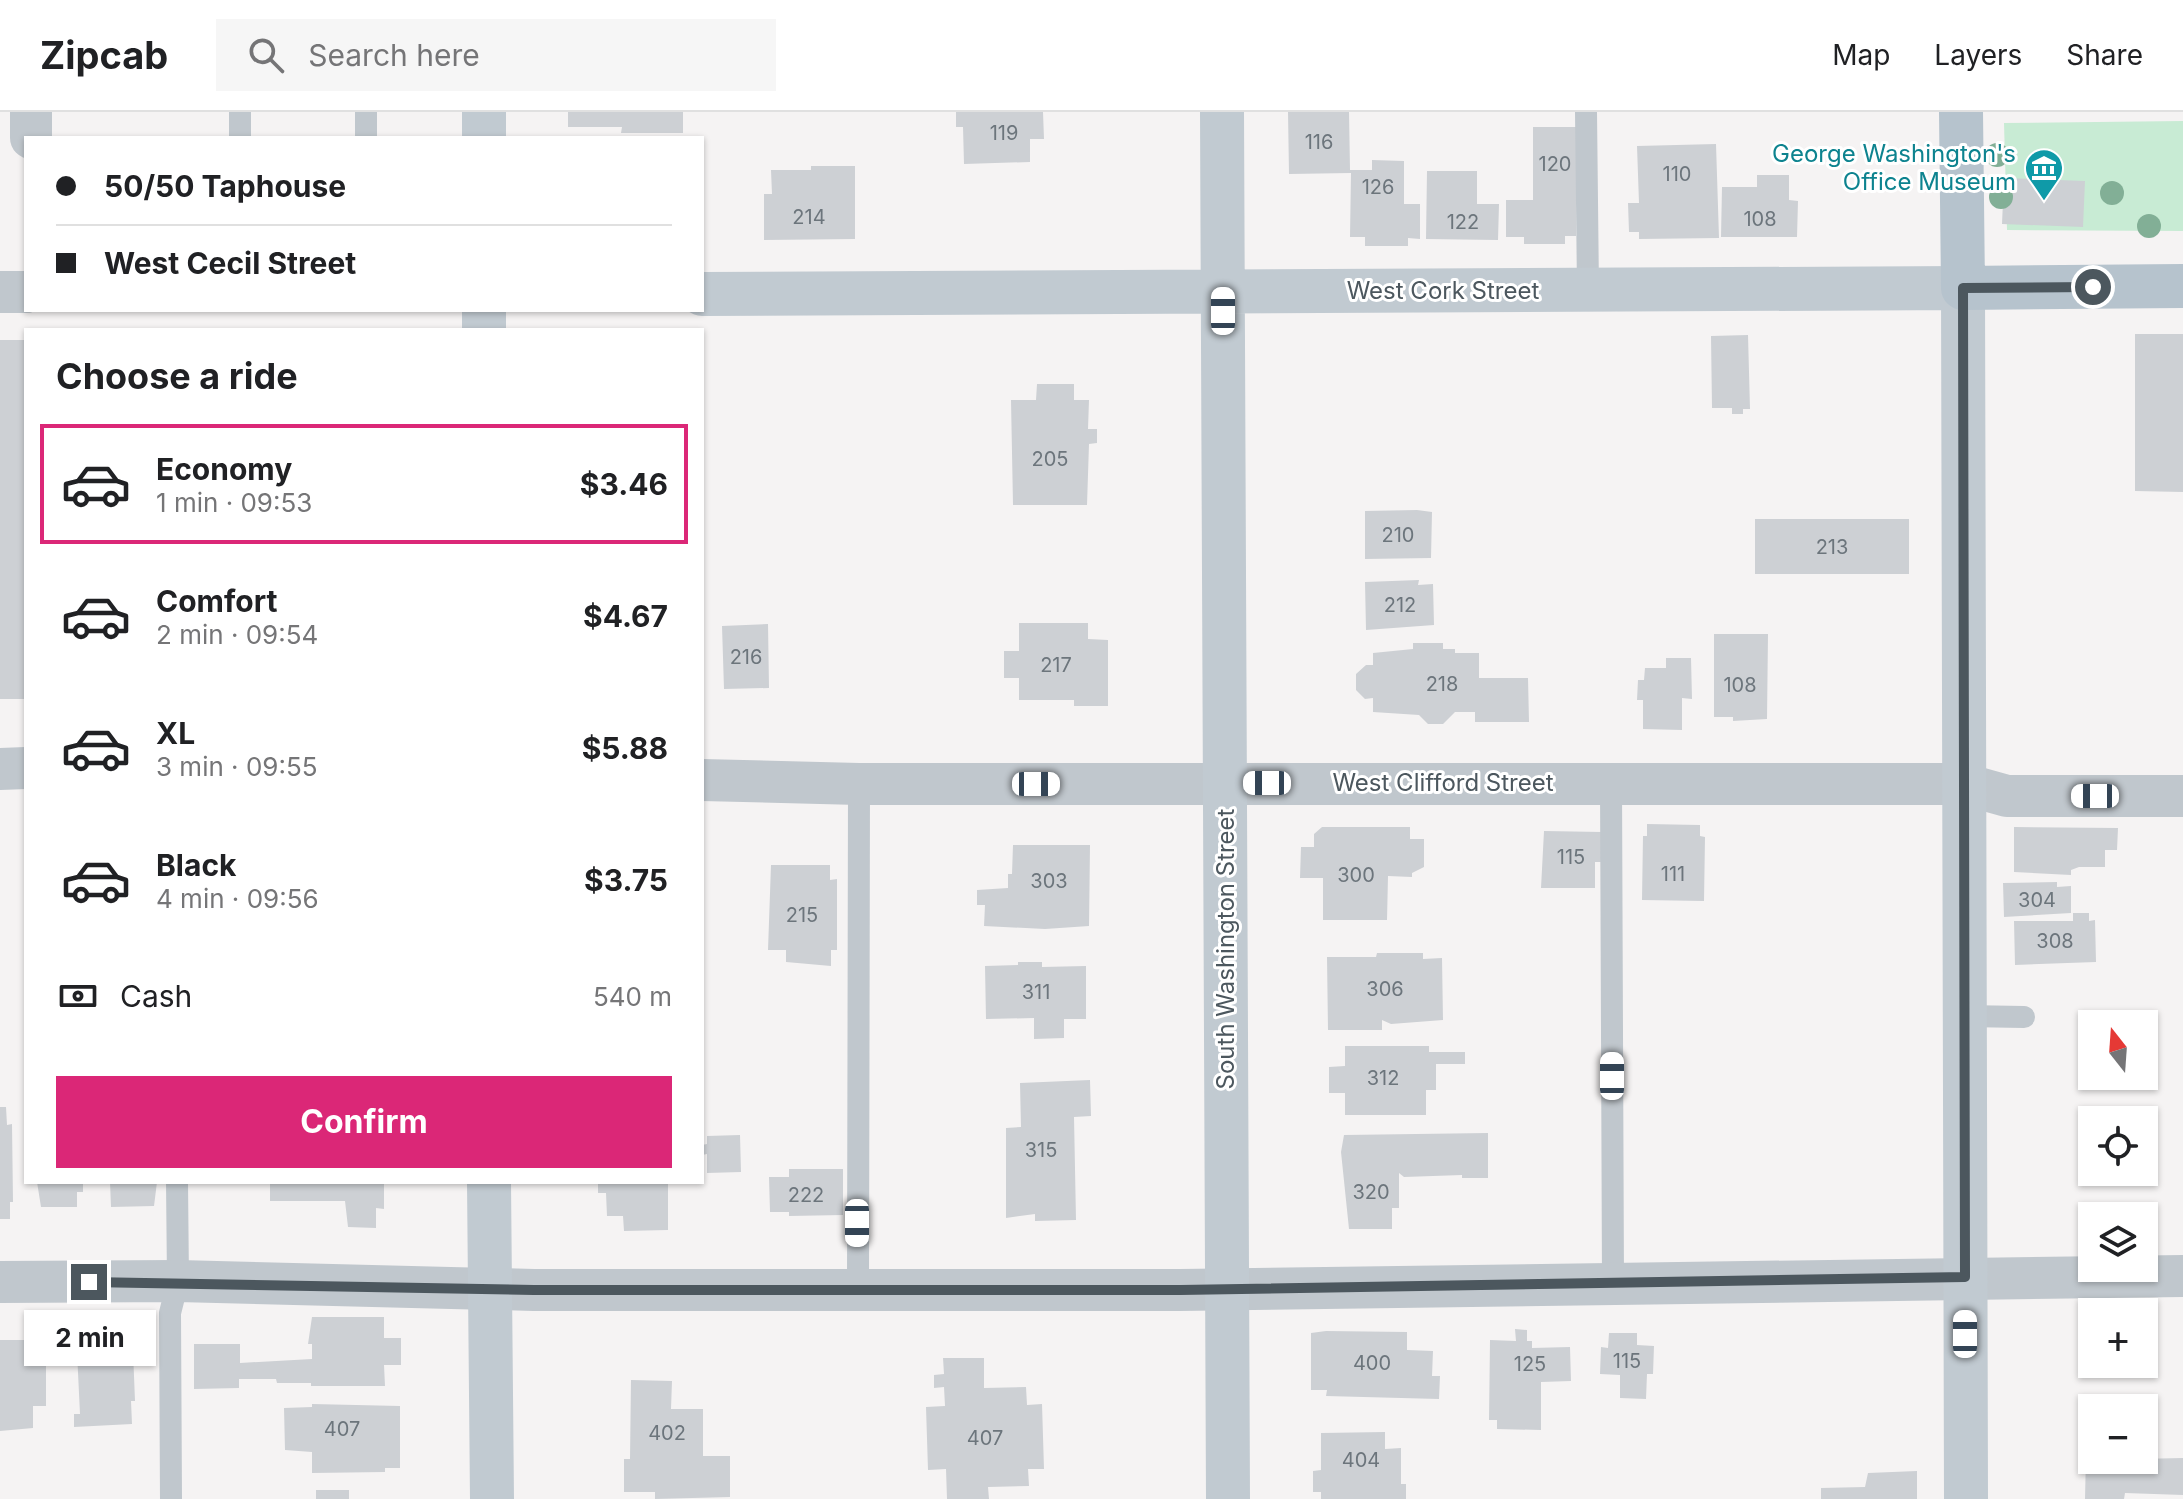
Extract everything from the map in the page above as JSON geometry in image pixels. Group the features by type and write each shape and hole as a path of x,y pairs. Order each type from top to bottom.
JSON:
{"main road":[{"path":"1961,112 1963,288"},
{"name":"West Cork Street","path":"1963,288 2183,286"}],"street":[{"path":"31,112 31,136"},
{"path":"484,112 484,136"},
{"name":"South Washington Street","path":"1222,112 1228,1499"},
{"path":"1963,288 1966,1499"},
{"name":"West Cork Street","path":"704,294 1963,288"},
{"path":"0,292 24,292"},
{"path":"0,769 24,768"},
{"name":"West Clifford Street","path":"704,780 859,784 1964,784 2007,796 2183,796"},
{"path":"489,1184 492,1499"},
{"path":"0,1282 178,1281 490,1289 1227,1289 2183,1276"}],"lane":[{"path":"240,112 240,136"},
{"path":"366,112 366,136"},
{"path":"1586,112 1588,291"},
{"path":"1611,783 1613,1283"},
{"path":"858,1288 859,784"},
{"path":"1965,1016 2024,1017"},
{"path":"171,1499 170,1313 178,1281 177,1184"}],"green space":[{"path":"2183,121 2183,231 2007,230 2004,123"}],"building":[{"path":"568,112 683,112 683,133 621,133 622,127 568,127"},
{"path":"956,112 1043,112 1044,139 1030,139 1030,162 964,164 963,127 956,127"},
{"path":"1288,112 1349,112 1350,170 1372,170 1372,160 1404,161 1404,204 1420,204 1420,239 1408,238 1408,246 1365,246 1365,237 1350,237 1351,173 1289,174"},
{"path":"1533,127 1576,127 1576,236 1565,236 1565,244 1524,244 1524,237 1506,237 1506,200 1533,200"},
{"path":"1716,144 1719,238 1639,239 1639,232 1629,232 1628,203 1639,203 1637,146"},
{"path":"811,166 855,166 855,239 764,240 764,194 772,194 771,170 811,170"},
{"path":"1427,171 1477,171 1477,204 1499,204 1498,240 1426,239"},
{"path":"1757,175 1789,175 1789,200 1798,201 1797,237 1721,237 1722,187 1757,187"},
{"name":"George Washington's Office Museum","path":"2004,178 2085,181 2083,227 2002,224"},
{"path":"2135,334 2183,334 2183,492 2135,491"},
{"path":"1748,335 1750,409 1743,409 1743,414 1732,414 1732,408 1712,408 1711,336"},
{"path":"0,340 24,340 24,699 0,699"},
{"path":"1037,384 1074,384 1074,400 1089,400 1088,429 1097,429 1097,443 1089,444 1087,505 1013,505 1011,400 1036,400"},
{"path":"1365,511 1432,512 1431,558 1365,559"},
{"path":"1755,519 1909,519 1909,574 1755,574"},
{"path":"1419,580 1418,585 1433,584 1434,625 1366,630 1365,582"},
{"path":"1019,623 1088,623 1088,639 1108,640 1108,706 1074,706 1074,700 1019,700 1019,678 1004,678 1004,651 1019,651"},
{"path":"768,624 769,688 724,689 722,626"},
{"path":"1714,634 1768,634 1767,719 1733,721 1733,717 1714,717"},
{"path":"1413,643 1443,643 1443,649 1455,649 1455,653 1479,653 1479,678 1528,678 1529,722 1475,722 1475,712 1455,712 1443,724 1428,724 1419,715 1373,712 1373,698 1365,699 1356,690 1356,674 1366,665 1373,665 1373,653 1413,649"},
{"path":"1666,658 1691,658 1692,699 1682,698 1682,730 1643,729 1643,700 1637,700 1638,680 1644,680 1645,668 1666,668"},
{"path":"1647,824 1700,825 1700,836 1705,837 1704,901 1642,900 1643,836 1647,836"},
{"path":"1322,827 1410,827 1410,839 1424,839 1424,867 1412,873 1412,877 1388,876 1387,920 1323,920 1323,878 1300,878 1301,847 1314,847 1314,834"},
{"path":"2014,827 2118,828 2117,850 2105,850 2105,867 2079,867 2071,870 2071,875 2014,872"},
{"path":"1544,831 1602,832 1601,862 1595,862 1595,888 1541,888"},
{"path":"1013,845 1090,845 1089,926 1045,929 984,926 985,905 977,905 977,890 1008,888"},
{"path":"771,865 830,865 830,880 837,879 837,950 831,950 831,966 786,962 786,950 768,950"},
{"path":"2057,882 2057,887 2071,886 2071,913 2004,917 2003,883"},
{"path":"2073,913 2089,913 2089,921 2095,920 2096,962 2015,965 2014,921 2073,921"},
{"path":"1377,953 1423,953 1423,959 1442,958 1443,1020 1391,1024 1382,1020 1382,1030 1328,1030 1327,957 1376,957"},
{"path":"1018,962 1042,962 1042,967 1086,966 1086,1019 1064,1019 1064,1038 1034,1039 1034,1018 986,1019 985,966 1018,965"},
{"path":"1345,1046 1429,1046 1429,1052 1465,1052 1465,1064 1436,1064 1436,1090 1426,1090 1426,1115 1345,1115 1345,1093 1329,1093 1329,1067 1345,1066"},
{"path":"1090,1080 1091,1116 1074,1117 1076,1220 1035,1221 1035,1214 1006,1218 1006,1128 1021,1127 1020,1083"},
{"path":"0,1107 6,1107 7,1125 12,1124 13,1202 10,1202 10,1219 0,1219"},
{"path":"1488,1133 1488,1178 1462,1178 1462,1175 1404,1177 1399,1173 1399,1208 1392,1208 1392,1229 1349,1229 1341,1152 1344,1135"},
{"path":"740,1135 741,1172 707,1173 704,1145 707,1144 707,1136"},
{"path":"789,1169 843,1169 843,1215 789,1216 789,1212 770,1212 769,1177 789,1177"},
{"path":"37,1184 83,1184 83,1192 77,1192 77,1207 41,1207"},
{"path":"110,1184 157,1184 154,1206 111,1207"},
{"path":"270,1184 384,1184 384,1209 376,1208 376,1228 348,1227 345,1201 270,1201"},
{"path":"598,1184 668,1184 668,1230 624,1231 623,1216 607,1216 606,1193 598,1193"},
{"path":"312,1317 384,1317 384,1338 401,1338 401,1365 384,1365 385,1386 311,1386 311,1383 277,1383 276,1379 239,1379 239,1388 194,1389 194,1344 240,1344 240,1363 312,1359 312,1344 308,1344"},
{"path":"1515,1329 1527,1330 1527,1341 1532,1341 1532,1348 1570,1347 1571,1381 1541,1382 1541,1430 1497,1429 1497,1420 1489,1420 1490,1340 1516,1341"},
{"path":"1407,1332 1407,1350 1433,1351 1432,1376 1440,1376 1439,1399 1326,1396 1327,1390 1311,1390 1311,1333"},
{"path":"1609,1333 1637,1333 1637,1345 1654,1346 1653,1374 1647,1374 1646,1399 1620,1398 1620,1375 1600,1374 1601,1347 1608,1348"},
{"path":"128,1336 129,1351 133,1351 135,1401 131,1401 132,1424 74,1427 74,1414 80,1414 77,1352 80,1352 80,1338"},
{"path":"0,1340 46,1340 46,1406 33,1406 33,1428 0,1431"},
{"path":"943,1358 984,1358 984,1388 1026,1387 1027,1405 1042,1404 1044,1469 1028,1469 1029,1486 988,1487 989,1499 947,1499 946,1469 928,1470 926,1407 945,1406 944,1387 934,1388 934,1375 944,1374"},
{"path":"631,1380 672,1381 671,1409 703,1409 703,1456 730,1456 730,1497 655,1499 655,1492 624,1492 624,1459 630,1459"},
{"path":"312,1404 400,1406 400,1468 385,1468 385,1472 312,1473 312,1452 285,1450 284,1408 312,1407"},
{"path":"1385,1432 1385,1449 1401,1448 1401,1484 1406,1484 1406,1499 1321,1499 1321,1492 1313,1492 1313,1471 1321,1470 1321,1433"},
{"path":"2183,1458 2183,1495 2125,1493 2124,1499 2085,1499 2086,1474 2158,1474 2158,1459"},
{"path":"1917,1471 1917,1499 1821,1499 1821,1488 1865,1487 1868,1473"},
{"path":"316,1490 349,1490 349,1499 316,1499"}],"place":[{"name":"George Washington's Office Museum","path":"2044,202"}],"route":[{"path":"89,1282 178,1281 534,1290 1180,1290 1965,1277 1963,288 2093,287"}]}
